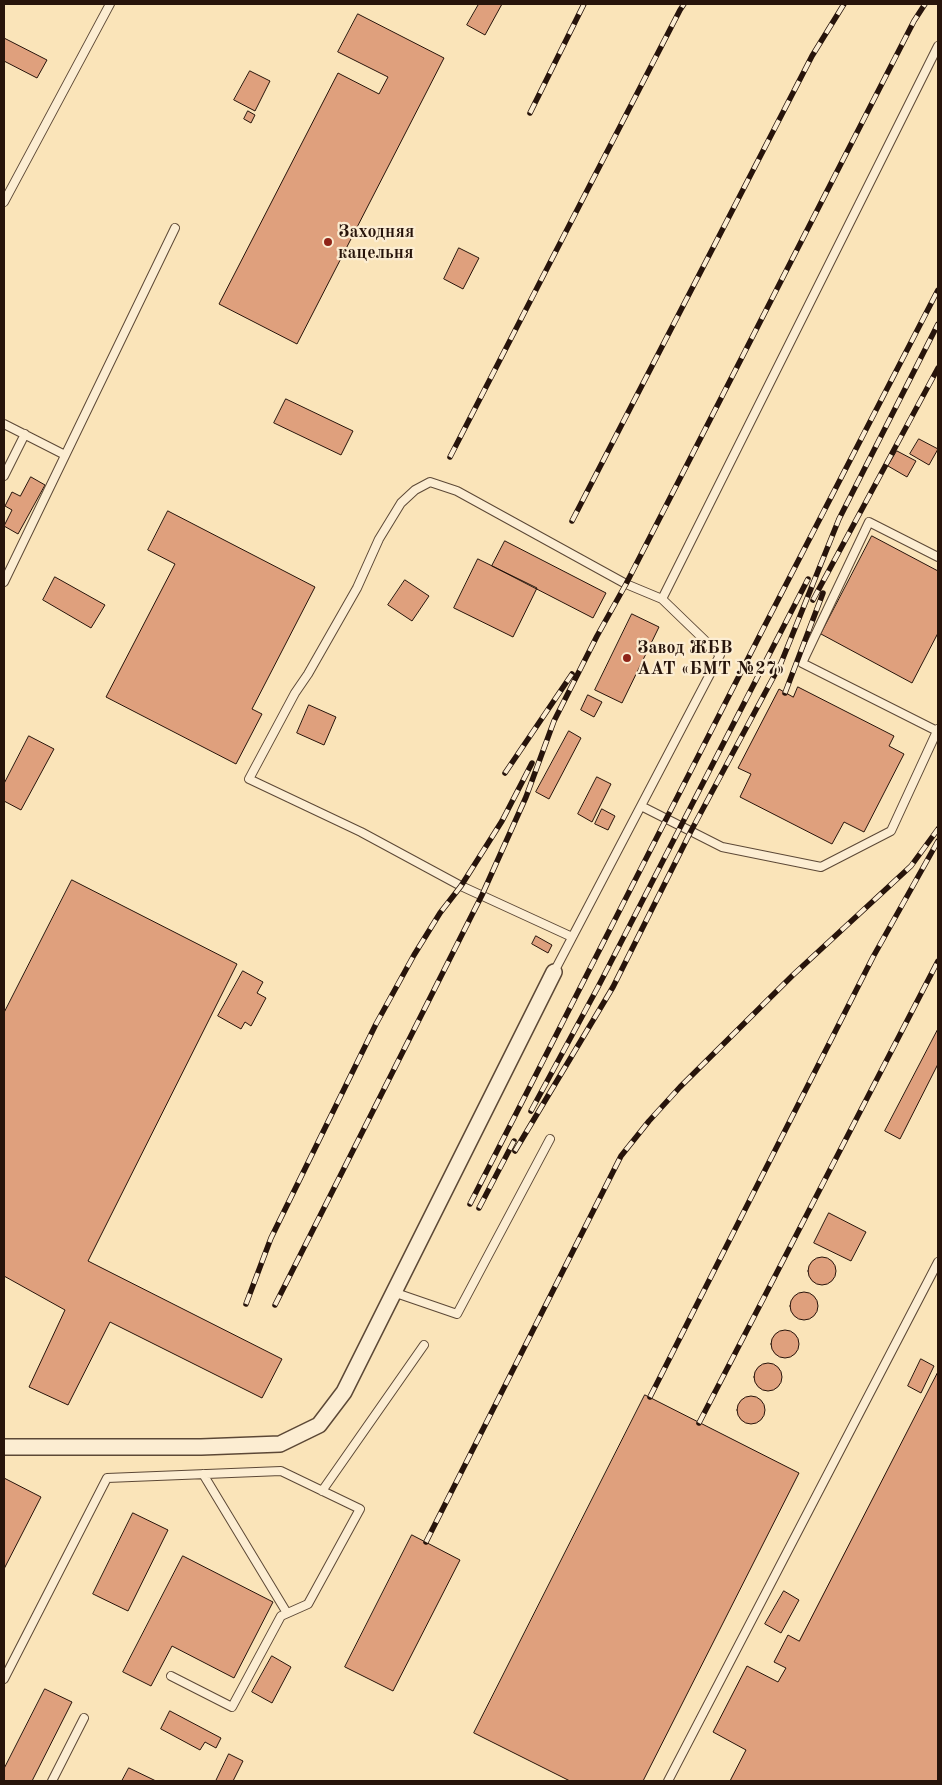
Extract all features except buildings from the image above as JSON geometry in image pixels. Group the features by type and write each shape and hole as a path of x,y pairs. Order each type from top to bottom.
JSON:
{"street":[{"path":"4,1447 201,1447 280,1444 319,1425 344,1392 554,972"}],"lane":[{"path":"4,202 110,4"},
{"path":"662,599 938,46"},
{"path":"4,582 175,228"},
{"path":"4,424 65,455"},
{"path":"4,476 25,434"},
{"path":"554,972 720,655 662,599 626,584 457,491 430,482 415,490 401,503 379,539 357,588 308,674 295,692 249,779 361,832 461,886 572,937"},
{"path":"641,806 722,847 821,867 891,832 938,730 802,664 869,522 938,556"},
{"path":"393,1292 457,1314 550,1139"},
{"path":"668,1781 938,1262"},
{"path":"322,1491 424,1344"},
{"path":"4,1679 107,1478 281,1471 360,1509 308,1604 281,1616 232,1707 171,1676"},
{"path":"203,1474 287,1613"},
{"path":"52,1781 84,1718"}],"railway":[{"path":"530,113 584,4"},
{"path":"450,457 684,4"},
{"path":"572,521 812,56 844,4"},
{"path":"275,1305 482,895 526,797 554,721 914,21 925,4"},
{"path":"470,1204 938,290"},
{"path":"515,1151 613,987 691,831 781,663 839,519 938,324"},
{"path":"813,600 938,368"},
{"path":"531,1111 598,987 808,579"},
{"path":"785,693 823,593"},
{"path":"505,773 572,674"},
{"path":"246,1304 271,1238 376,1024 414,955 440,913 461,886 502,821 532,763"},
{"path":"426,1542 621,1156 680,1087 793,975 911,866 938,829"},
{"path":"650,1397 873,957 938,841"},
{"path":"699,1423 938,961"},
{"path":"479,1208 514,1141"}],"place":[{"name":"Заходняя кацельня","path":"328,242"},
{"name":"Завод ЖБВ ААТ «БМТ №27»","path":"627,658"}]}
